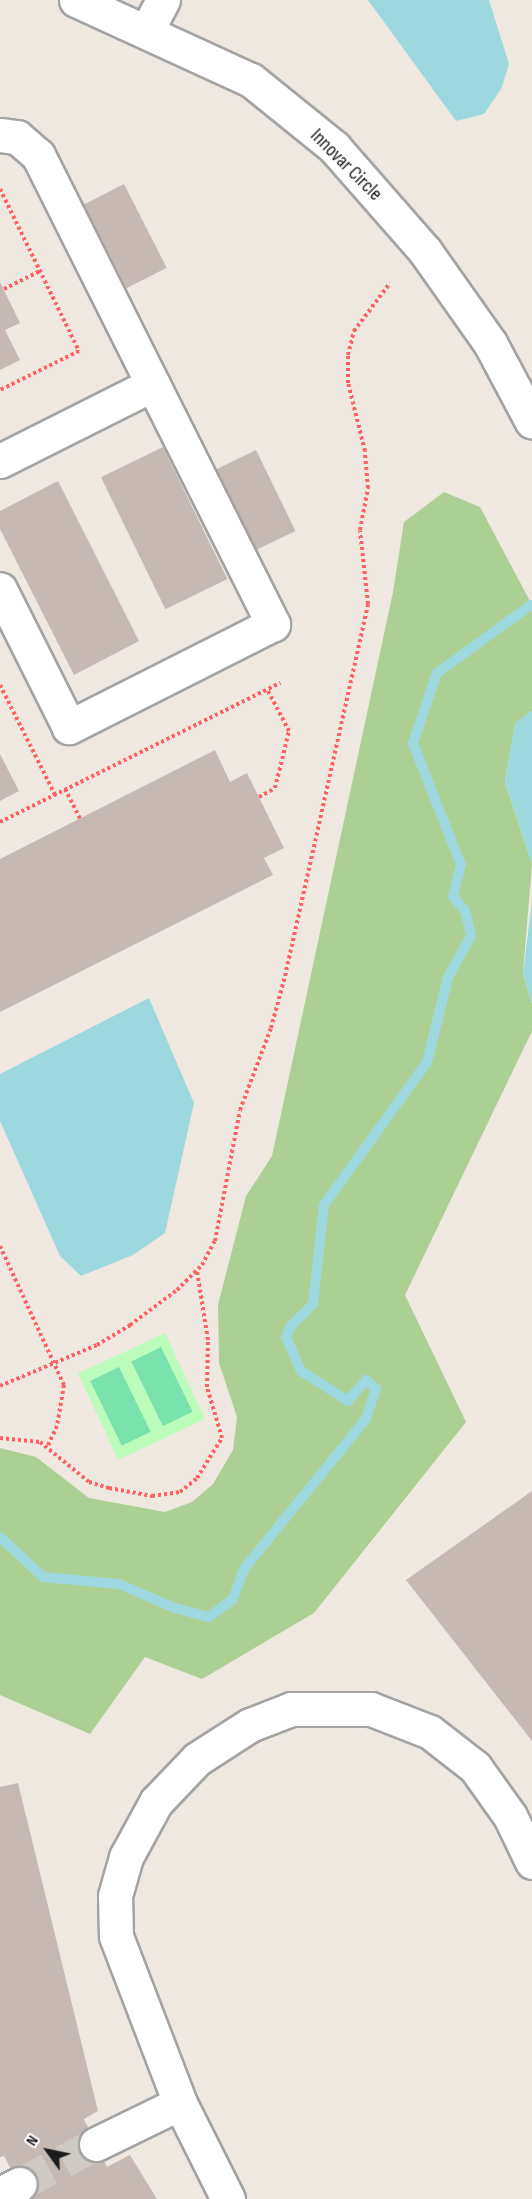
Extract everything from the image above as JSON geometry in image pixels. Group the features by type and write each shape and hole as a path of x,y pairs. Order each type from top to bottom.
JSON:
{"street":[{"name":"Innovar Circle","path":"76,0 147,30 251,80 334,147 425,251 490,343 532,422"},
{"path":"147,30 163,0"},
{"path":"0,135 17,137 38,155 273,624 69,727 0,589"},
{"path":"0,461 153,384"},
{"path":"228,2199 180,2103 116,1936 115,1896 126,1857 156,1802 197,1759 250,1725 291,1710 371,1709 430,1732 475,1767 510,1816 532,1862"},
{"path":"96,2144 180,2103"}],"path":[{"path":"0,189 79,351 0,390"},
{"path":"4,289 40,271"},
{"path":"0,1386 57,1362 130,1325 197,1270 215,1241 240,1110 271,1028 285,976 368,603 360,548 368,488 365,451 348,383 348,356 354,331 390,283"},
{"path":"0,822 280,683"},
{"path":"0,686 55,795"},
{"path":"259,797 275,788 289,731 267,689"},
{"path":"65,789 80,818"},
{"path":"0,1246 57,1362 64,1385 63,1403 47,1447"},
{"path":"0,1438 40,1442 89,1482 109,1488 152,1496 180,1492 197,1478 222,1438 207,1387 208,1340 197,1270"}],"green space":[{"path":"444,492 480,507 532,605 532,711 515,724 505,782 532,864 523,973 532,1004 532,1031 405,1295 466,1422 314,1613 202,1679 145,1657 90,1734 0,1695 0,1448 36,1457 89,1498 165,1512 192,1502 213,1484 233,1450 237,1417 219,1363 218,1305 246,1196 272,1156 393,592 404,522"},
{"path":"165,1333 205,1419 118,1460 78,1374"},
{"path":"161,1347 193,1412 163,1426 131,1361"},
{"path":"119,1367 151,1432 122,1446 90,1381"}],"water":[{"path":"368,0 489,0 509,64 501,89 484,114 456,121"},
{"path":"532,711 532,864 505,782 515,723"},
{"path":"532,902 532,1004 523,973"},
{"path":"149,998 194,1103 165,1233 133,1255 81,1276 60,1256 0,1121 0,1074"}],"building":[{"path":"124,184 167,268 127,288 84,204"},
{"path":"0,282 20,323 5,330 20,360 0,370"},
{"path":"163,447 227,579 165,609 101,477"},
{"path":"256,450 295,531 255,551 216,470"},
{"path":"58,481 139,641 74,675 0,529 0,511"},
{"path":"215,750 230,782 247,773 284,848 264,858 273,875 0,1012 0,859"},
{"path":"0,754 19,791 0,801"},
{"path":"532,1491 532,1741 406,1580"},
{"path":"18,1783 98,2111 84,2119 107,2167 130,2155 157,2199 27,2199 4,2156 0,2157 0,1787"}],"waterway":[{"path":"0,1537 43,1577 119,1584 175,1608 209,1617 233,1599 244,1569 366,1419 376,1389 366,1380 348,1401 301,1371 286,1338 290,1327 313,1304 324,1205 427,1062 448,977 471,936 465,911 453,896 461,865 413,743 437,673 531,605"}],"tunnel":[{"path":"20,2184 96,2144"}]}
